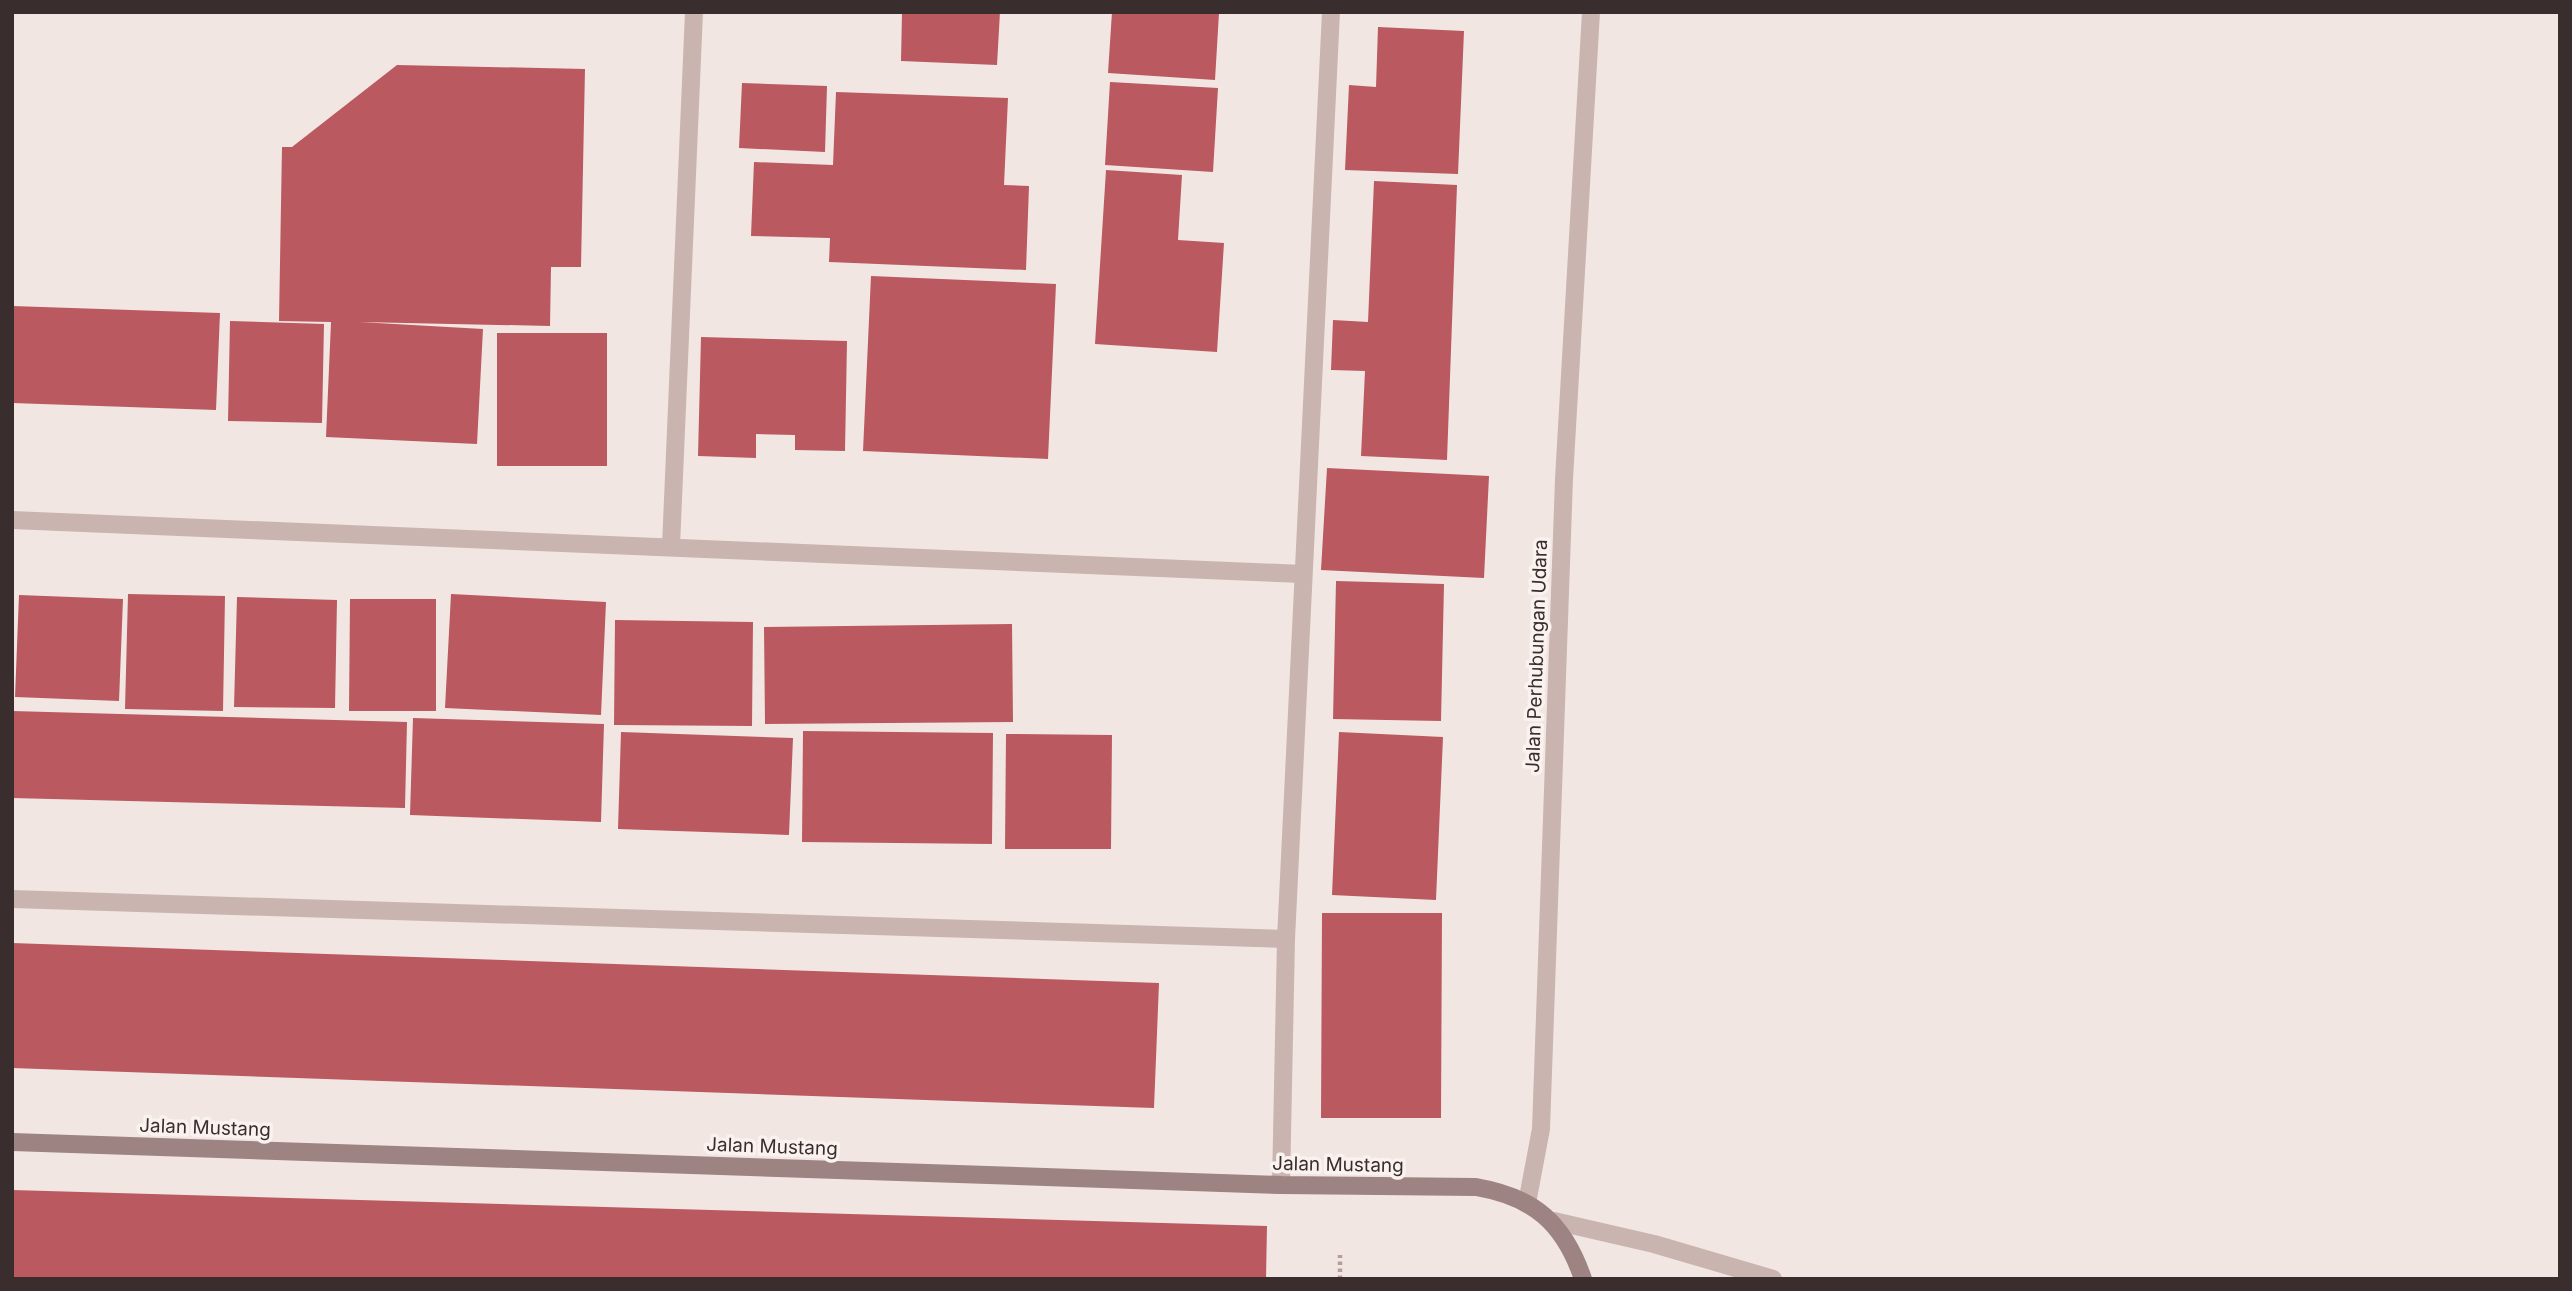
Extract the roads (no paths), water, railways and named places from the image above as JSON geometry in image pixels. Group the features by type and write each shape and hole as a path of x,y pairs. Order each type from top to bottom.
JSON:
{"main road":[{"name":"Jalan Mustang","path":"12,1142 1281,1185 1476,1187 1504,1191 1527,1203"},
{"path":"1527,1203 1554,1221 1575,1257 1583,1279"}],"street":[{"path":"671,546 694,12"},
{"path":"1281,1185 1286,939 1331,12"},
{"name":"Jalan Perhubungan Udara","path":"1527,1203 1541,1129 1564,479 1591,12"},
{"path":"12,520 1303,574"},
{"path":"12,899 1286,939"},
{"path":"1554,1221 1654,1244 1773,1279"}]}
